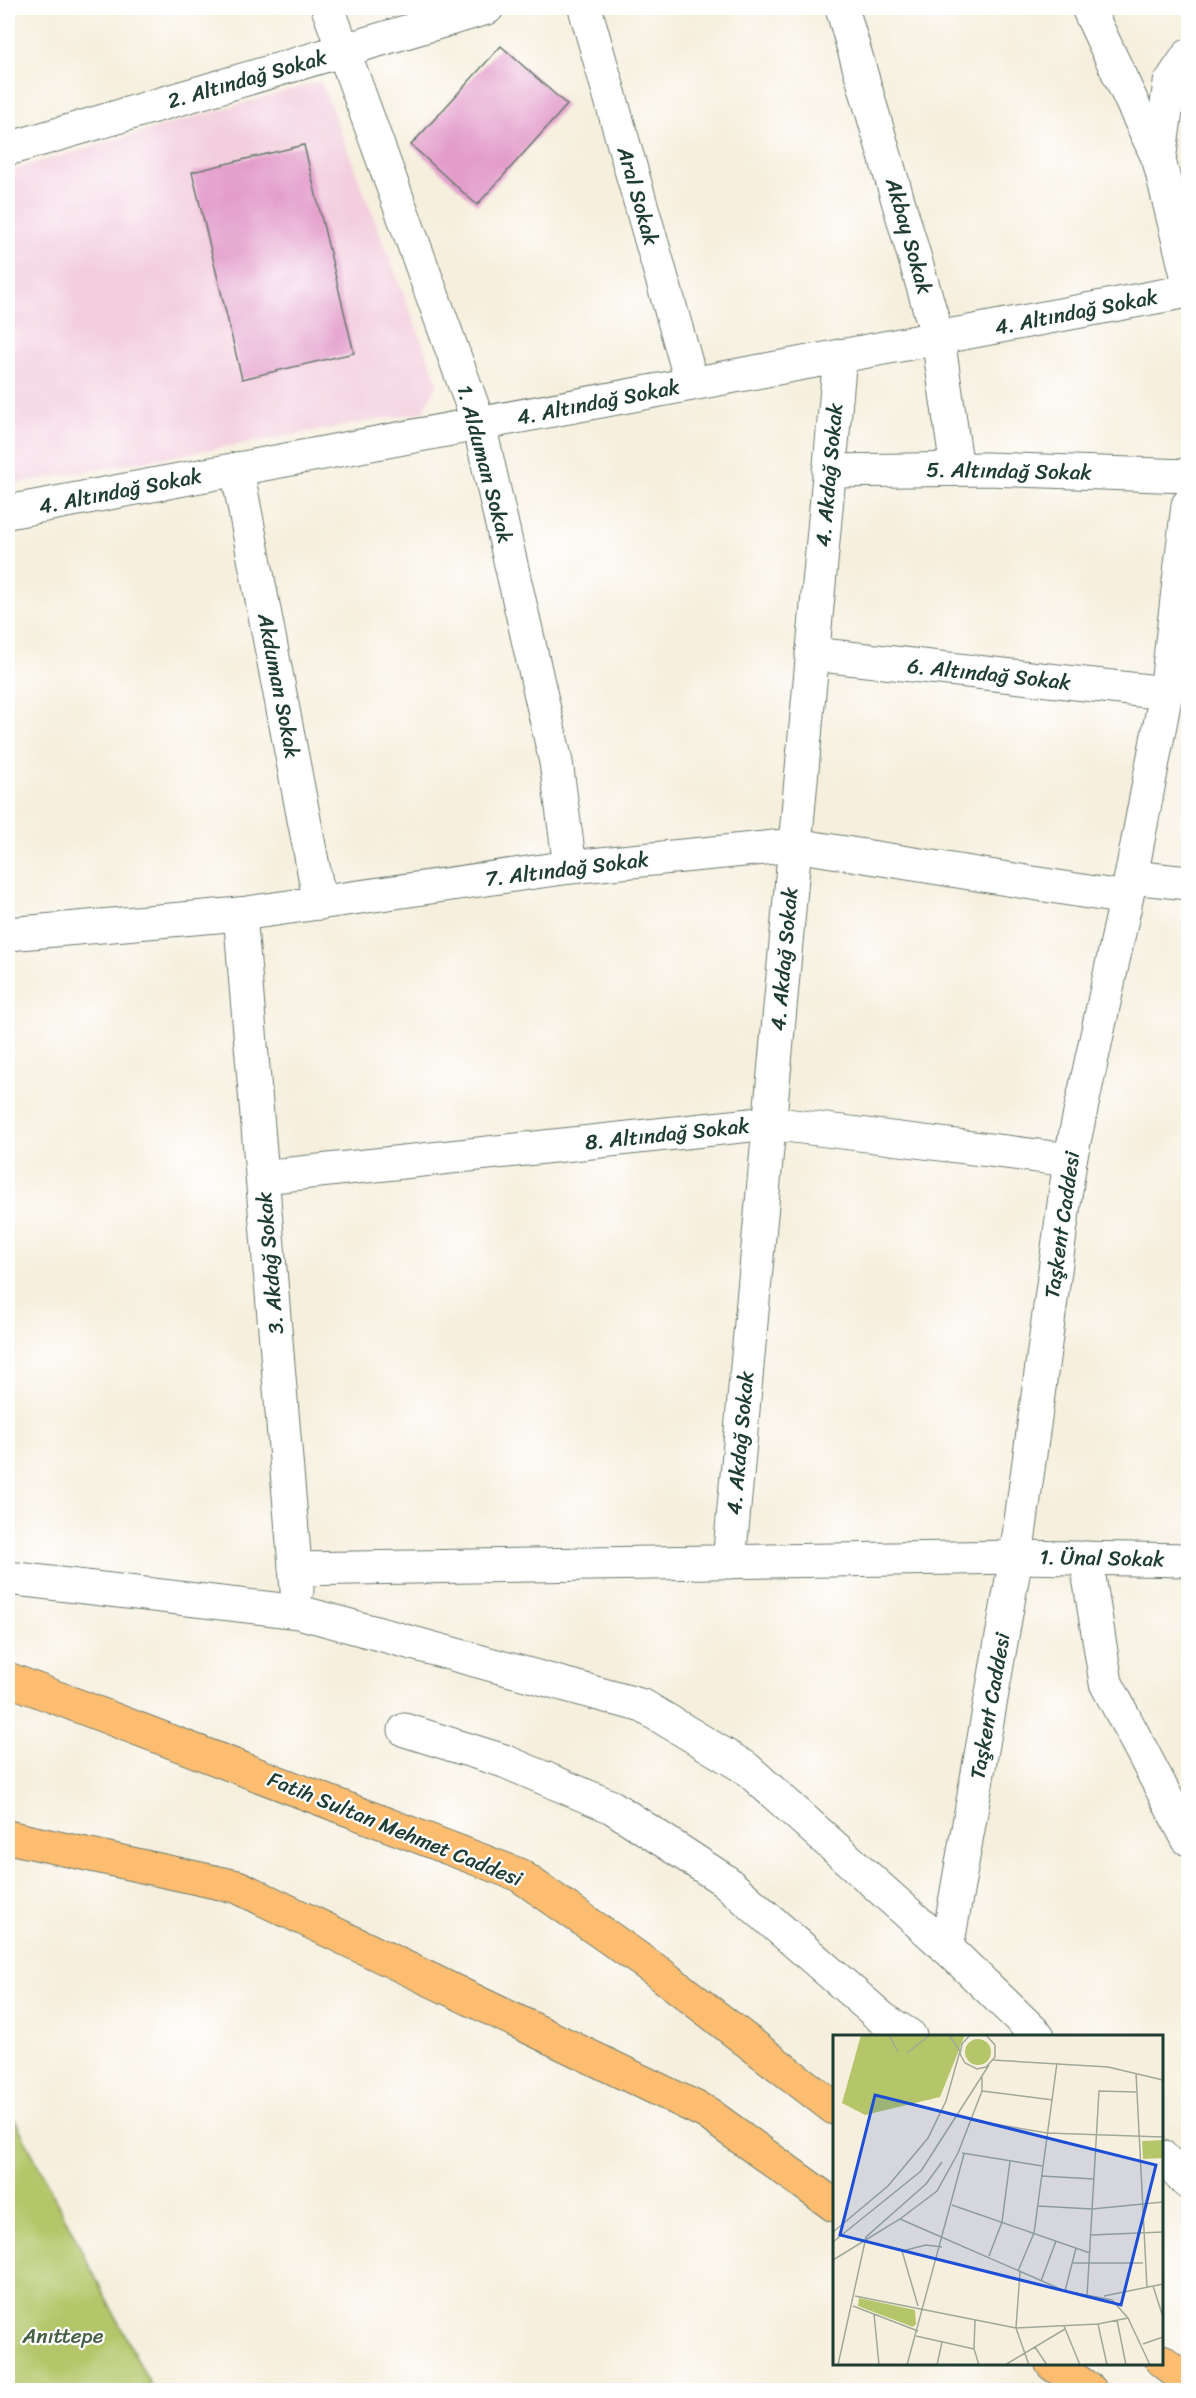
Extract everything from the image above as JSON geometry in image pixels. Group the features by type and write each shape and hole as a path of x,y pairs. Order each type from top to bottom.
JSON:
{"main road":[{"name":"Fatih Sultan Mehmet Caddesi","path":"8,1679 519,1875 658,1972 833,2107"},
{"path":"8,1837 238,1887 707,2113 833,2204"},
{"path":"1163,2363 1188,2382"},
{"path":"1053,2365 1090,2391"}],"street":[{"name":"1. Alduman Sokak","path":"328,8 479,424 556,762 570,867"},
{"name":"2. Altındağ Sokak","path":"8,149 487,8"},
{"name":"Aral Sokak","path":"585,8 692,384"},
{"name":"Akbay Sokak","path":"842,8 938,338 957,469"},
{"path":"1088,8 1159,160 1188,279"},
{"path":"1159,160 1170,83 1188,56"},
{"name":"4. Altındağ Sokak","path":"8,512 1188,291"},
{"name":"4. Akdağ Sokak","path":"729,1562 840,356"},
{"name":"Akduman Sokak","path":"237,469 320,903"},
{"name":"5. Altındağ Sokak","path":"829,471 957,469 1188,476"},
{"name":"Taşkent Caddesi","path":"947,1948 1016,1557 1070,1160 1128,887 1166,693 1188,505"},
{"name":"6. Altındağ Sokak","path":"812,654 1166,693"},
{"name":"7. Altındağ Sokak","path":"8,934 240,914 570,867 795,845 1128,887 1188,883"},
{"name":"3. Akdağ Sokak","path":"240,914 299,1612"},
{"name":"8. Altındağ Sokak","path":"262,1177 769,1123 1070,1160"},
{"name":"1. Ünal Sokak","path":"295,1569 1016,1557 1188,1560"},
{"path":"1086,1558 1106,1683 1188,1839"},
{"path":"8,1571 299,1612 643,1706 746,1768 947,1948 1036,2035"},
{"path":"405,1730 504,1761 612,1807 724,1880 883,2019 907,2035"},
{"path":"1163,2159 1188,2185"},
{"path":"1163,2186 1188,2185"}],"shaded area":[{"path":"321,81 438,383 423,412 8,485 8,171"}],"green space":[{"name":"Anıttepe","path":"8,2106 153,2390 8,2390"}],"building":[{"path":"501,46 567,105 477,205 411,145"},
{"path":"304,145 354,353 242,379 192,172"}]}
